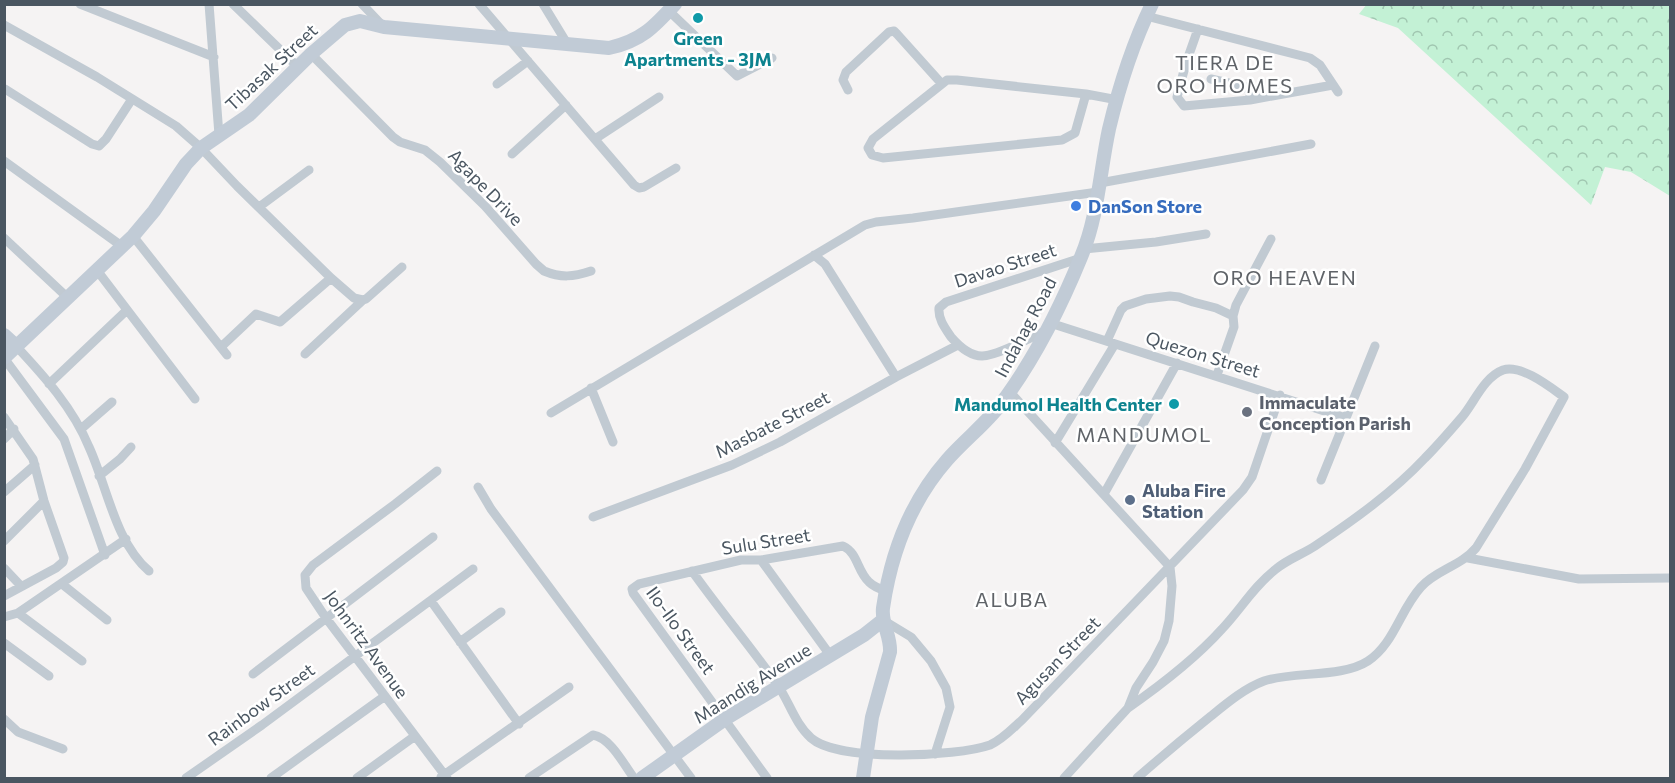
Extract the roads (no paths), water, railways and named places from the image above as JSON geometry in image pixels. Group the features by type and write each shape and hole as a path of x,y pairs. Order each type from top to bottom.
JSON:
{"street":[{"path":"80,4 214,57"},
{"path":"209,4 219,135"},
{"path":"233,4 299,68"},
{"path":"363,4 384,27"},
{"path":"543,4 568,45"},
{"path":"483,6 628,179 639,188 676,168"},
{"path":"672,8 737,76 772,58"},
{"name":"Tibasak Street","path":"4,358 96,269 128,242 201,147 249,115 311,54 350,22 360,21 384,27 609,48 626,44 645,34 672,8"},
{"path":"1149,10 1198,29 1310,58 1320,65 1335,88 1250,100 1184,106 1178,97 1198,29"},
{"name":"Indahag Road","path":"863,778 865,753 875,704 890,652 890,642 883,620 886,591 905,526 915,505 948,459 1010,392 1032,360 1049,327 1082,254 1126,68 1149,10"},
{"path":"4,25 176,126 201,147 331,278 354,298 363,300"},
{"path":"848,90 843,80 846,72 892,31 941,83"},
{"name":"Agape Drive","path":"311,54 393,137 400,142 425,150 461,181 544,271 562,277 574,277 591,271"},
{"path":"497,84 528,61"},
{"path":"1211,79 1246,87 1250,92 1250,100"},
{"path":"1086,93 1075,133 1062,141 883,158 872,155 868,148 873,140 947,80 1086,93 1118,100"},
{"path":"5,88 92,144 99,146 132,99"},
{"path":"595,139 659,97"},
{"path":"512,153 567,105"},
{"path":"551,413 857,229 876,222 913,219 1099,187 1311,144"},
{"path":"4,161 128,242 224,351 256,314 280,322 331,278"},
{"path":"259,207 309,170"},
{"path":"1082,254 1206,234"},
{"path":"4,238 67,297"},
{"path":"1217,375 1234,327 1233,316 1243,291 1271,239"},
{"name":"Davao Street","path":"958,345 938,314 941,304 1082,254"},
{"path":"814,255 825,264 896,377"},
{"path":"304,354 402,267"},
{"path":"96,269 195,399"},
{"path":"1055,442 1111,343 1121,309 1125,306 1146,299 1179,297 1216,308 1233,316"},
{"path":"50,384 128,310"},
{"path":"958,345 974,354 984,356 1049,327"},
{"name":"Quezon Street","path":"1049,327 1217,375 1346,418"},
{"path":"4,335 50,384 81,429 126,539 141,564 149,571"},
{"name":"Masbate Street","path":"593,517 732,465 958,345"},
{"path":"1321,480 1376,346"},
{"path":"4,358 64,439 105,555"},
{"path":"1104,494 1177,363"},
{"path":"1064,778 1128,708 1150,693 1198,652 1222,629 1252,590 1278,567 1313,548 1389,492 1425,458 1462,417 1486,384 1503,370 1515,369 1549,385 1564,397 1525,470 1476,548 1468,558 1434,576 1422,586 1387,643 1367,662 1330,672 1273,679 1252,687 1228,702 1137,778"},
{"path":"591,388 613,442"},
{"path":"1010,392 1170,567 1172,603 1164,641 1154,662 1136,688 1128,708"},
{"name":"Agusan Street","path":"692,571 778,686 801,726 817,742 834,750 865,753 934,754 980,748 993,744 1007,734 1248,484 1280,395"},
{"path":"81,429 112,402"},
{"path":"4,417 14,429 35,465 44,501 64,558 56,568 4,596"},
{"path":"4,439 14,429"},
{"path":"99,476 131,447"},
{"path":"4,492 35,465"},
{"name":"Johnritz Avenue","path":"436,471 307,571 304,579 306,588 326,618 444,777"},
{"path":"478,487 491,509 691,778"},
{"path":"4,541 44,501"},
{"path":"254,674 433,537"},
{"path":"4,617 18,613 126,539"},
{"name":"Sulu Street","path":"632,589 639,585 741,560 761,560 843,546 853,554 861,573 870,583 886,591"},
{"path":"1468,558 1579,579 1671,578"},
{"path":"761,560 830,655"},
{"path":"4,568 21,586"},
{"name":"Rainbow Street","path":"186,778 356,657 473,569"},
{"path":"62,584 106,620"},
{"name":"Ilo-Ilo Street","path":"632,589 767,778"},
{"path":"431,601 519,724"},
{"path":"460,642 501,612"},
{"path":"18,613 82,662"},
{"path":"883,620 911,637 931,661 946,688 950,707 934,754"},
{"name":"Maandig Avenue","path":"642,778 726,719 883,620"},
{"path":"4,643 49,676"},
{"path":"444,777 569,687"},
{"path":"271,778 385,696"},
{"path":"4,719 18,732 63,749"},
{"path":"529,778 593,735 602,738 634,778"},
{"path":"357,778 415,736"}],"place":[{"name":"Green Apartments - 3JM","path":"698,18"},
{"name":"DanSon Store","path":"1076,206"},
{"name":"Mandumol Health Center","path":"1174,404"},
{"name":"Immaculate Conception Parish","path":"1247,412"},
{"name":"Aluba Fire Station","path":"1130,500"}],"district":[{"name":"TIERA DE ORO HOMES","path":"1225,74"},
{"name":"ORO HEAVEN","path":"1285,277"},
{"name":"MANDUMOL","path":"1144,434"},
{"name":"ALUBA","path":"1012,599"}]}
